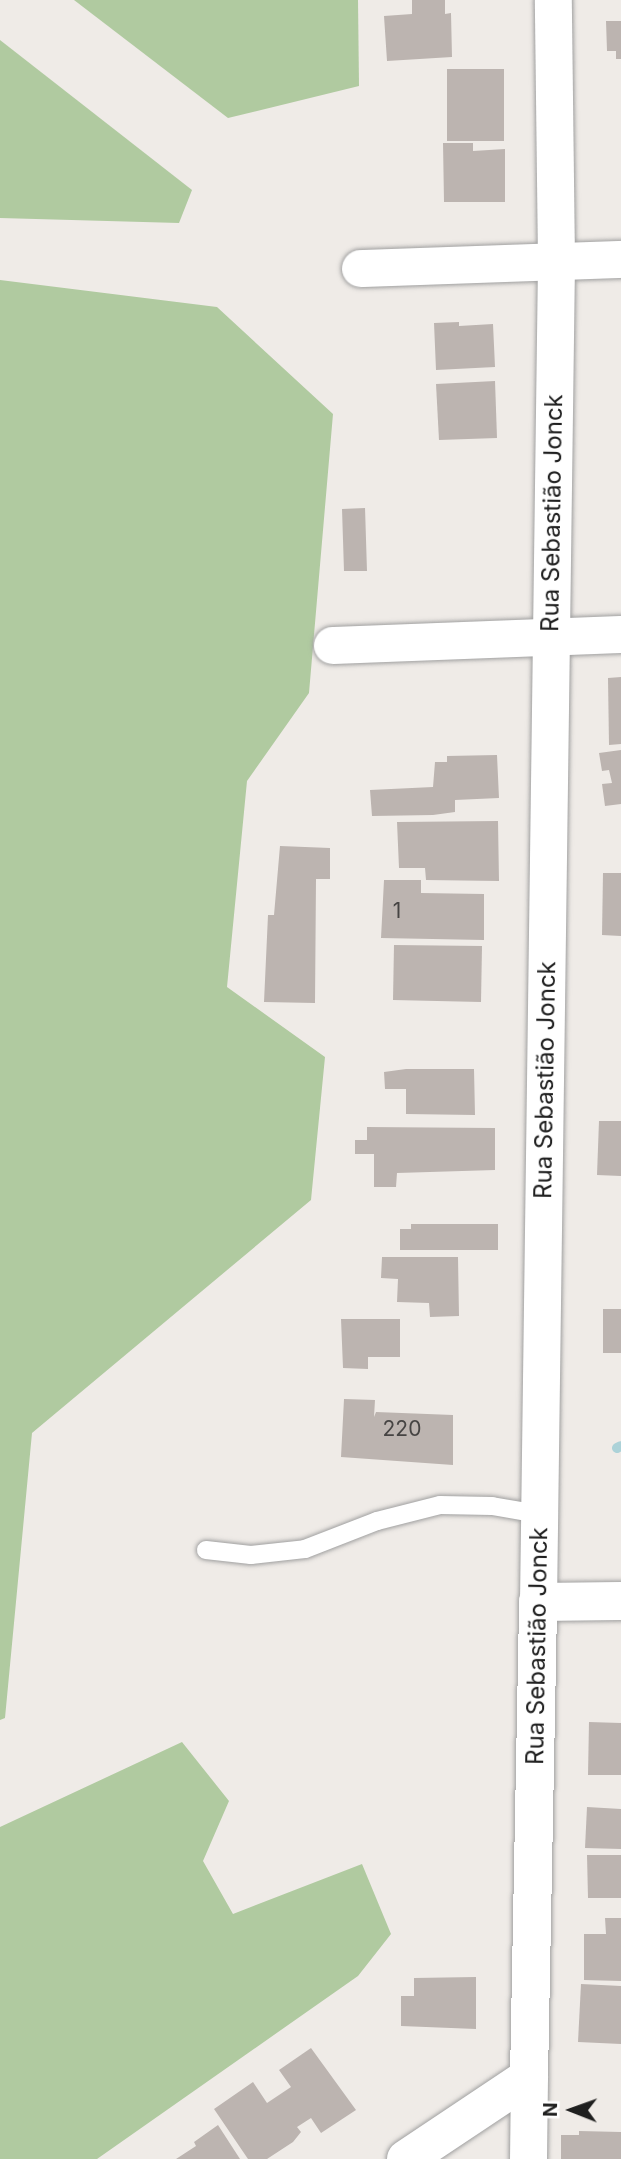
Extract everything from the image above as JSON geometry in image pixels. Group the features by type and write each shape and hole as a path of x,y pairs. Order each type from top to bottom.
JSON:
{"street":[{"name":"Rua Sebastião Jonck","path":"528,2159 556,261 552,0"},
{"path":"360,268 621,258"},
{"path":"332,645 621,634"},
{"path":"538,1602 621,1601"},
{"path":"406,2159 529,2077"}],"lane":[{"path":"206,1550 251,1555 305,1549 377,1521 440,1505 492,1506 539,1514"}],"green space":[{"path":"74,0 358,0 359,86 228,118"},
{"path":"0,40 192,190 179,223 0,218"},
{"path":"0,280 217,307 333,414 309,693 247,781 227,987 325,1057 311,1200 32,1433 5,1718 0,1720"},
{"path":"182,1742 229,1801 203,1861 233,1914 362,1864 391,1934 358,1976 97,2159 0,2159 0,1827"}],"building":[{"path":"412,0 445,0 445,14 451,13 452,57 387,61 384,16 412,14"},
{"path":"606,21 621,21 621,59 616,59 616,51 607,51"},
{"path":"447,69 504,69 504,141 447,141"},
{"path":"443,143 473,143 473,151 505,149 505,202 444,202"},
{"path":"459,322 459,326 493,324 495,367 436,370 434,323"},
{"path":"495,381 497,438 439,440 436,384"},
{"path":"365,508 367,571 344,571 342,509"},
{"path":"621,677 621,744 609,745 608,678"},
{"path":"621,750 621,804 605,806 602,784 612,783 609,770 602,771 599,753"},
{"path":"497,755 499,798 455,800 455,812 372,816 370,790 433,787 435,762 447,762 447,756"},
{"path":"498,821 499,881 426,880 425,868 399,868 397,822"},
{"path":"280,846 330,848 330,879 316,879 315,1003 264,1002 268,915 274,915"},
{"path":"603,873 621,873 621,936 602,935"},
{"path":"384,880 421,880 421,893 484,894 484,940 381,938"},
{"path":"394,945 482,946 481,1002 393,1000"},
{"path":"406,1069 474,1069 475,1115 406,1114 406,1089 385,1089 384,1072"},
{"path":"599,1121 621,1121 621,1176 597,1175"},
{"path":"367,1127 495,1128 495,1170 397,1173 396,1187 374,1187 374,1154 355,1154 355,1140 367,1140"},
{"path":"411,1224 498,1224 498,1250 400,1250 400,1229 411,1229"},
{"path":"382,1257 458,1257 459,1316 430,1317 429,1303 397,1302 398,1279 381,1278"},
{"path":"603,1309 621,1309 621,1353 603,1353"},
{"path":"341,1319 400,1319 400,1357 368,1357 368,1369 343,1368"},
{"path":"344,1399 375,1400 374,1417 376,1412 453,1415 453,1465 341,1457"},
{"path":"589,1722 621,1723 621,1775 588,1775"},
{"path":"587,1807 621,1809 621,1849 585,1848"},
{"path":"587,1855 621,1855 621,1898 588,1898"},
{"path":"605,1918 621,1918 621,1981 584,1980 584,1934 606,1934"},
{"path":"476,1977 476,2029 401,2026 401,1996 414,1996 414,1978"},
{"path":"581,1984 621,1986 621,2044 578,2042"},
{"path":"311,2048 356,2110 321,2133 311,2118 297,2127 301,2132 293,2142 267,2159 248,2159 214,2109 253,2082 267,2103 291,2087 279,2070"},
{"path":"218,2125 240,2159 176,2159 196,2146 194,2142"},
{"path":"579,2131 621,2132 621,2159 561,2159 561,2135 579,2135"}],"waterway":[{"path":"617,1448 621,1446"}]}
